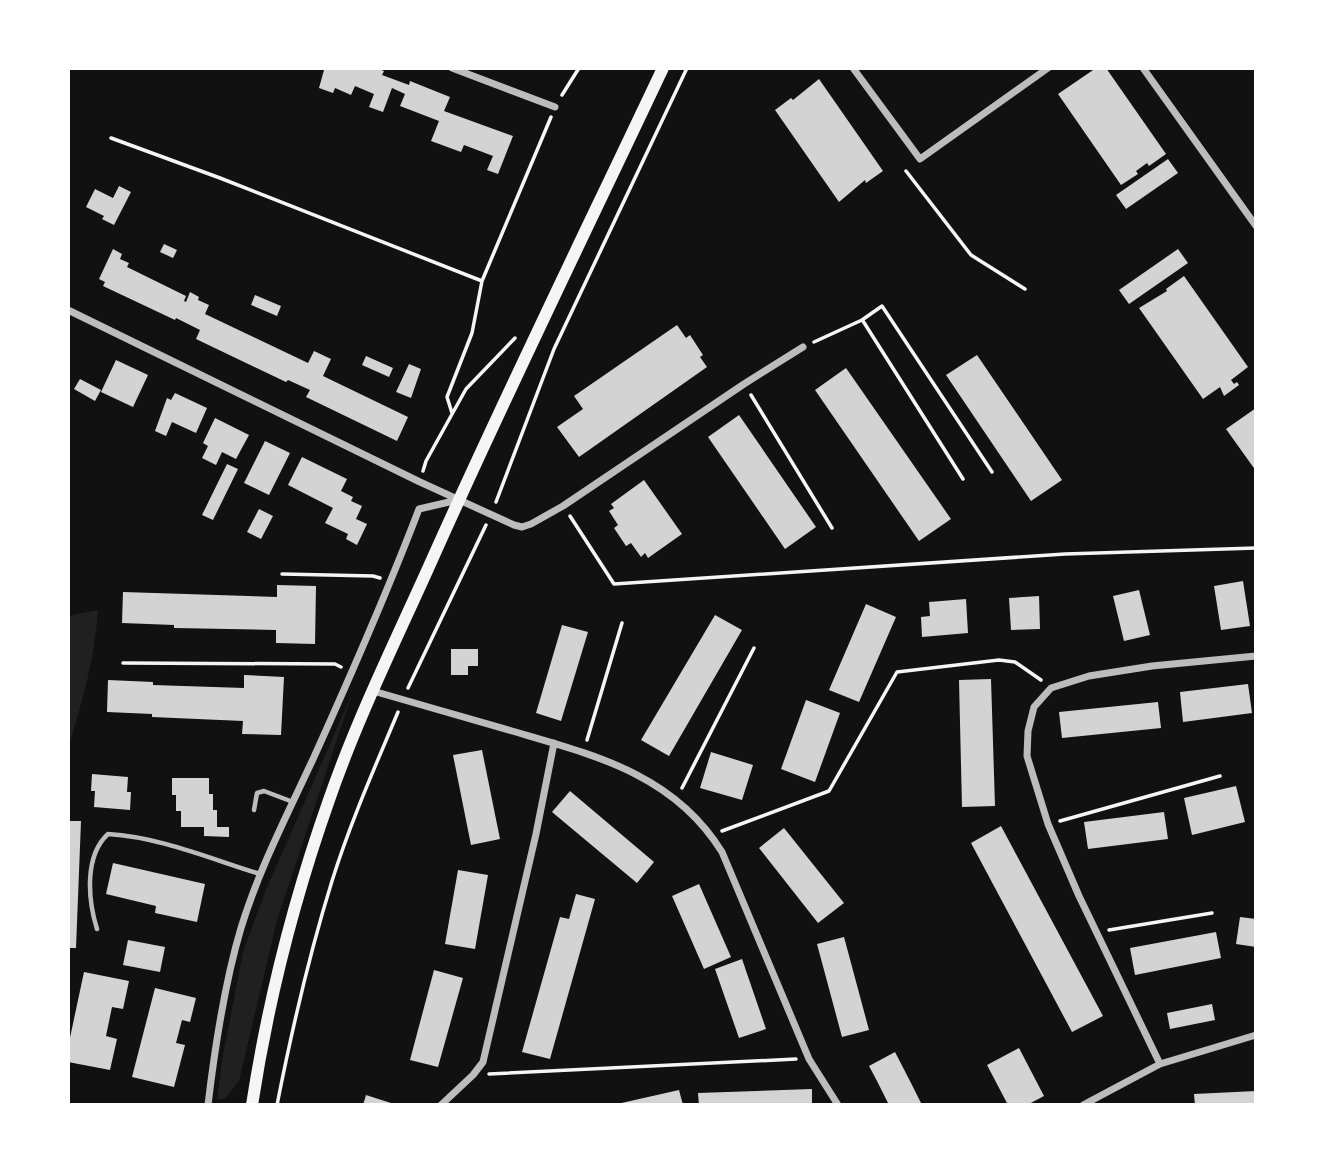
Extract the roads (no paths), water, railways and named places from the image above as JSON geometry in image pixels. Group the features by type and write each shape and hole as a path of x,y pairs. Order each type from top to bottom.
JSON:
{"main road":[{"path":"252,1105 260,1055 284,949 329,798 458,499 663,68"}],"street":[{"path":"452,68 555,107"},
{"path":"853,68 920,159 1048,68"},
{"path":"1143,68 1256,226"},
{"path":"68,310 420,482 522,527 563,506 803,347"},
{"path":"208,1105 227,981 260,874 353,672 419,509 458,499"},
{"path":"1160,1063 1048,824 1027,756 1028,731 1034,707 1051,688 1089,676 1126,670 1256,656"},
{"path":"373,691 583,752 631,770 676,799 695,816 722,852 809,1059 838,1105"},
{"path":"442,1105 483,1062 533,848 554,743"},
{"path":"1083,1105 1160,1063 1256,1035"}],"lane":[{"path":"254,810 257,793 264,791 293,802"},
{"path":"97,929 91,909 91,874 99,843 108,834 166,845 260,874"}]}
